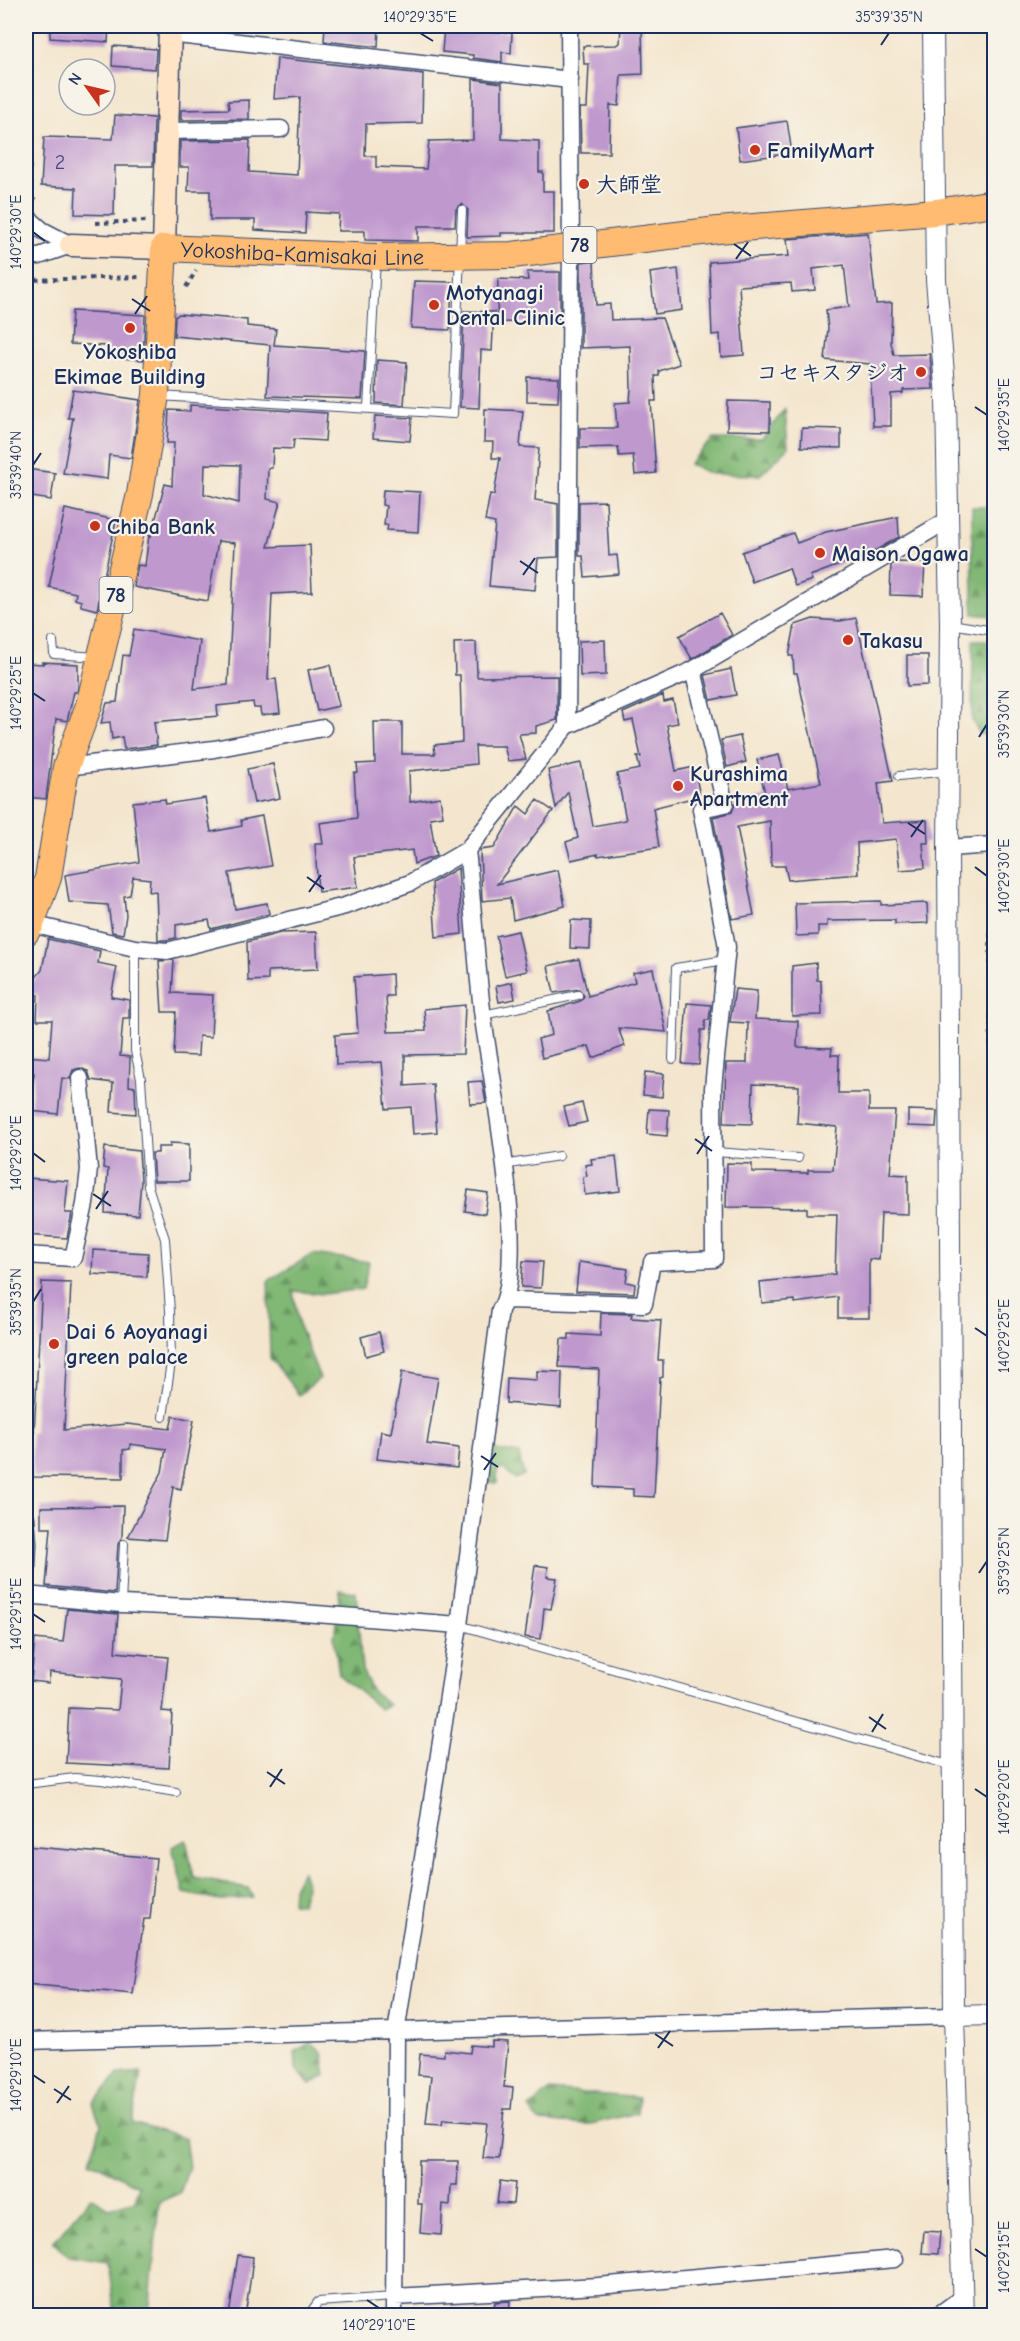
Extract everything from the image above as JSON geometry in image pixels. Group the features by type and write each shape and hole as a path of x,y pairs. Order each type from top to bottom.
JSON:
{"main road":[{"path":"70,245 164,248 170,30"},
{"name":"Yokoshiba-Kamisakai Line","path":"28,928 48,878 66,767 89,705 140,495 156,395 164,248 376,257 512,255 571,246 936,212 994,203"}],"street":[{"path":"567,726 571,246 569,26"},
{"path":"933,26 936,280 946,397 950,624 948,848 955,1767 954,2016 963,2306 937,2316"},
{"path":"170,30 570,80"},
{"path":"167,131 281,129"},
{"path":"30,209 42,230 70,245"},
{"path":"26,256 39,256 70,245"},
{"path":"28,928 135,948 167,951 345,906 410,883 467,850 567,726 693,670 948,520"},
{"path":"507,1300 644,1304 651,1262 714,1259 713,1088 726,947 701,809 725,804 693,670"},
{"path":"66,767 214,750 323,728"},
{"path":"948,848 992,845"},
{"path":"394,2316 396,2033 459,1625 500,1310 507,1300 512,1230 483,1015 467,850"},
{"path":"26,1255 73,1258 85,1204 89,1169 80,1078"},
{"path":"26,1518 28,1544 26,1589"},
{"path":"26,1595 122,1604 277,1611 459,1625"},
{"path":"26,2041 396,2033 994,2015"},
{"path":"394,2297 598,2286 895,2259"}],"lane":[{"path":"156,395 453,414 462,210"},
{"path":"368,408 376,257"},
{"path":"950,624 994,631"},
{"path":"53,641 54,654 100,657"},
{"path":"899,776 949,771"},
{"path":"135,948 135,1051 141,1078 147,1186 165,1239 170,1311 171,1362 163,1417"},
{"path":"673,1059 676,968 725,960"},
{"path":"483,1015 578,995"},
{"path":"715,1152 798,1158"},
{"path":"503,1165 559,1156"},
{"path":"122,1604 124,1544"},
{"path":"459,1625 955,1767"},
{"path":"26,1784 75,1779 101,1780 176,1792"},
{"path":"308,2316 318,2301 394,2297"}],"path":[{"path":"26,94 32,110 30,209"},
{"path":"89,223 165,220"},
{"path":"26,280 163,277 192,274"},
{"path":"992,845 994,1946"}],"green space":[{"path":"785,409 788,448 760,475 711,474 689,464 713,439 762,439"},
{"path":"972,507 994,507 994,616 973,614"},
{"path":"973,640 994,640 994,734 980,734 972,720"},
{"path":"313,1254 369,1262 363,1289 323,1294 293,1291 299,1326 320,1378 299,1395 270,1358 268,1281"},
{"path":"490,1449 519,1454 524,1475 514,1479 503,1468 497,1470 497,1483 487,1482"},
{"path":"340,1590 356,1592 362,1670 373,1692 389,1705 380,1709 339,1674 334,1638"},
{"path":"186,1840 194,1878 248,1888 253,1898 220,1900 184,1893 172,1847"},
{"path":"302,1871 307,1886 301,1904 292,1903 293,1888"},
{"path":"311,2042 322,2052 326,2075 310,2085 296,2069 295,2052"},
{"path":"141,2072 132,2123 185,2138 189,2167 180,2193 159,2202 149,2315 115,2315 108,2263 68,2257 53,2242 91,2197 108,2208 135,2201 139,2186 90,2161 101,2125 93,2104 118,2074"},
{"path":"550,2090 639,2098 637,2113 587,2125 539,2121 529,2108"}],"building":[{"path":"50,26 109,26 108,42 50,38"},
{"path":"325,26 379,26 378,47 324,41"},
{"path":"444,26 473,26 473,30 512,33 511,53 502,52 502,62 473,58 473,55 442,52"},
{"path":"621,26 642,26 643,74 621,75 619,106 610,105 609,153 581,153 580,108 587,108 589,64 584,64 583,46 620,43"},
{"path":"113,46 156,49 155,69 117,66 117,57 112,57"},
{"path":"277,58 423,74 422,123 366,124 365,156 376,156 376,167 426,169 429,141 473,140 473,79 502,83 502,139 539,141 539,172 543,172 543,191 554,191 554,233 501,233 501,236 467,237 468,210 462,204 456,209 455,226 418,226 418,241 365,240 365,231 338,231 339,214 306,212 305,233 255,230 255,220 210,220 210,191 188,191 189,167 180,167 180,141 250,140 249,172 297,175 300,97 274,99"},
{"path":"249,100 249,119 181,120 181,110 229,109 228,101"},
{"path":"117,115 154,118 153,166 115,166 114,215 75,214 76,188 41,186 44,137 113,139 115,117"},
{"path":"787,121 792,153 740,160 736,128"},
{"path":"868,233 876,304 892,303 891,343 894,355 930,354 933,389 903,390 903,393 891,394 891,426 873,426 870,364 825,360 828,328 826,310 849,307 844,265 813,269 815,290 792,292 791,283 739,286 744,355 721,357 720,334 712,335 709,262 789,256 787,239"},
{"path":"594,260 596,305 610,304 611,320 662,318 679,364 659,371 659,376 655,376 656,401 651,401 656,473 635,475 633,455 619,456 618,447 580,448 580,428 617,428 615,403 630,402 630,346 581,348 581,262"},
{"path":"678,269 682,310 655,314 650,273"},
{"path":"527,272 560,272 560,318 537,318 537,323 497,322 498,279 528,280"},
{"name":"Motyanagi Dental Clinic","path":"414,281 452,282 450,330 411,328"},
{"path":"72,311 145,315 143,360 107,357 107,346 70,344"},
{"path":"464,311 494,312 492,351 481,350 479,408 460,407"},
{"path":"179,314 247,320 247,326 276,329 274,345 365,351 362,399 267,396 270,345 174,336 175,317"},
{"path":"377,360 407,362 404,405 376,403"},
{"path":"527,377 559,378 558,402 527,401"},
{"path":"73,390 140,400 131,458 109,455 107,479 63,473 73,418 68,418"},
{"path":"728,401 770,402 770,431 727,430"},
{"path":"190,405 327,413 325,441 294,439 293,449 273,448 272,468 268,468 267,499 280,502 268,547 310,545 312,592 272,594 268,680 276,679 280,713 261,715 260,708 254,708 253,702 217,706 218,716 154,722 157,745 124,749 122,737 112,739 110,722 101,723 107,703 117,702 123,655 129,656 134,629 200,641 194,689 228,685 235,543 218,541 208,601 134,587 138,565 145,566 149,535 151,536 165,484 172,486 174,443 167,443 169,410 190,411","holes":["205,464 240,465 239,503 204,494"]},
{"path":"485,409 523,411 520,447 539,448 535,500 558,504 558,557 538,558 535,590 489,586 495,523 485,521 490,494 494,495 500,458 492,458 493,442 484,442"},
{"path":"375,416 412,418 410,441 373,438"},
{"path":"802,428 841,429 841,448 801,447"},
{"path":"26,469 55,473 51,500 26,496"},
{"path":"383,490 420,492 418,532 387,530 388,525 384,525 386,506 382,505"},
{"path":"606,501 609,556 617,555 619,574 585,577 583,556 579,556 579,502"},
{"path":"65,509 116,520 97,610 81,606 81,601 75,599 76,593 49,587"},
{"path":"898,517 899,537 852,564 850,561 810,576 812,580 795,586 789,568 752,582 742,552 793,533 797,543 826,532"},
{"path":"897,562 925,563 923,596 890,595 891,565"},
{"path":"720,613 732,635 692,659 679,636"},
{"path":"856,618 893,781 878,783 882,823 927,820 928,843 923,843 925,868 900,870 896,839 857,843 858,874 788,880 785,866 771,866 770,821 737,827 754,915 732,919 713,817 732,812 735,804 766,797 757,760 779,755 788,789 821,783 797,673 794,673 793,656 789,656 795,625 813,619 840,621"},
{"path":"605,640 606,675 580,676 579,641"},
{"path":"476,642 477,677 557,676 557,720 536,726 536,733 519,734 526,759 508,761 504,746 475,746 476,764 409,771 410,802 440,797 443,816 430,818 436,856 414,864 412,850 354,857 358,887 318,892 315,844 323,844 320,823 357,818 354,773 358,773 357,764 375,763 374,722 402,722 402,754 435,754 434,745 462,742 460,675 455,675 454,643"},
{"path":"907,655 928,655 928,685 907,686"},
{"path":"42,662 78,664 78,687 77,692 74,692 67,721 56,719 46,799 26,797 30,740 26,739 26,663 43,664"},
{"path":"330,665 339,706 317,711 308,670"},
{"path":"731,669 736,695 711,700 705,675"},
{"path":"663,695 664,702 673,700 678,723 667,725 676,771 694,767 700,796 653,808 659,847 598,856 598,854 571,860 566,842 578,838 568,792 556,808 548,770 581,763 593,826 626,820 617,774 640,769 637,757 641,757 633,720 625,722 623,713"},
{"path":"740,736 746,762 727,767 721,740"},
{"path":"273,764 280,798 254,803 247,769"},
{"path":"205,798 211,832 242,826 241,820 262,816 271,866 229,873 235,909 267,903 269,914 211,929 209,920 176,925 176,938 158,940 156,891 149,892 150,879 133,877 130,895 124,896 126,915 123,934 112,932 108,905 69,902 65,875 139,862 133,802 165,799 166,804"},
{"path":"537,800 553,811 497,884 558,870 565,906 513,920 510,898 482,901 480,850 494,848 518,806 528,814"},
{"path":"458,868 462,934 436,937 432,883"},
{"path":"881,901 881,905 927,903 928,923 895,924 895,920 827,921 827,926 818,926 818,935 796,936 795,903"},
{"path":"571,920 591,921 590,949 570,948"},
{"path":"518,931 527,971 505,976 496,936"},
{"path":"316,932 318,969 268,971 268,980 248,981 247,942 280,933"},
{"path":"48,939 100,951 98,963 117,967 111,997 129,1000 129,1018 123,1018 120,1056 130,1057 129,1086 135,1087 136,1114 111,1112 113,1083 91,1080 88,1071 80,1068 73,1070 70,1079 62,1078 58,1114 30,1111 34,1073 26,1072 26,1056 49,1058 52,1020 37,1020 38,995 30,993 32,982 42,970"},
{"path":"579,959 588,996 635,982 633,973 653,969 666,1032 618,1028 625,1046 593,1058 589,1046 542,1058 538,1039 552,1035 548,1011 580,1001 584,996 579,989 554,993 548,966"},
{"path":"174,960 172,993 213,995 211,1037 199,1036 198,1056 174,1055 176,1012 162,1012 159,961"},
{"path":"816,963 817,980 821,981 822,1015 792,1016 792,966"},
{"path":"392,974 393,996 386,996 388,1032 426,1031 424,1009 465,1005 463,1054 405,1055 405,1086 433,1084 437,1132 413,1134 411,1107 386,1109 382,1062 336,1065 335,1035 358,1033 354,977"},
{"path":"512,982 515,999 499,1002 496,986"},
{"path":"735,989 757,991 755,1019 798,1021 797,1047 832,1048 831,1055 839,1055 838,1093 869,1093 869,1111 895,1111 890,1174 908,1175 908,1214 881,1213 879,1260 869,1259 869,1318 838,1318 838,1297 795,1303 795,1300 762,1303 760,1282 835,1274 837,1214 807,1214 807,1208 726,1207 727,1163 752,1164 752,1172 808,1173 808,1170 833,1170 837,1127 797,1123 799,1086 753,1084 752,1124 724,1123 726,1063 747,1063 748,1023 730,1022"},
{"path":"687,1003 711,1005 709,1020 705,1020 705,1030 701,1030 699,1065 682,1064"},
{"path":"645,1072 664,1074 662,1097 643,1095"},
{"path":"482,1081 486,1103 470,1104 468,1082"},
{"path":"582,1103 587,1122 569,1126 564,1107"},
{"path":"649,1109 669,1110 667,1136 647,1134"},
{"path":"908,1110 937,1111 936,1127 908,1126"},
{"path":"170,1143 189,1144 189,1181 154,1181 152,1153 158,1153 158,1147 170,1147"},
{"path":"105,1147 139,1151 141,1181 138,1215 105,1213 108,1169 103,1168"},
{"path":"616,1156 620,1191 585,1195 583,1177 587,1176 585,1165 592,1164 591,1159"},
{"path":"26,1178 68,1181 65,1213 72,1213 67,1238 26,1235"},
{"path":"468,1190 488,1193 485,1214 465,1211"},
{"path":"93,1250 148,1253 147,1277 92,1274"},
{"path":"523,1261 543,1262 541,1288 521,1287"},
{"path":"579,1262 628,1269 626,1282 635,1284 634,1293 576,1291"},
{"path":"42,1282 71,1283 64,1430 127,1424 170,1429 173,1416 194,1420 181,1489 173,1487 165,1540 128,1537 162,1472 166,1449 130,1444 130,1449 123,1450 123,1478 33,1477 31,1433 34,1433"},
{"path":"601,1313 632,1314 631,1318 661,1320 658,1360 663,1360 663,1377 660,1378 654,1497 633,1496 633,1489 595,1487 599,1369 559,1367 561,1339 569,1339 569,1334 600,1336"},
{"path":"379,1332 384,1351 366,1356 361,1337"},
{"path":"537,1371 562,1372 561,1408 506,1403 507,1378 537,1380"},
{"path":"402,1372 438,1378 427,1444 459,1448 457,1468 377,1459 381,1431 391,1433"},
{"path":"123,1506 122,1537 118,1544 115,1593 46,1586 51,1528 41,1528 41,1507"},
{"path":"535,1565 548,1567 547,1577 557,1578 551,1609 544,1608 541,1639 525,1637"},
{"path":"67,1609 118,1614 115,1652 168,1657 162,1711 172,1712 169,1768 66,1763 69,1708 118,1710 121,1679 50,1672 49,1683 31,1681 35,1639 63,1642"},
{"path":"26,1846 156,1858 150,1919 144,1919 133,1994 26,1984"},
{"path":"492,2041 508,2042 504,2087 513,2088 511,2109 504,2109 499,2159 483,2158 487,2123 443,2120 442,2125 426,2124 431,2076 418,2075 420,2054 444,2056 444,2050 470,2053 471,2045 492,2047"},
{"path":"419,2161 458,2161 457,2185 451,2185 450,2205 443,2204 441,2235 420,2233 422,2204 418,2204"},
{"path":"500,2181 515,2183 513,2204 497,2203"},
{"path":"924,2231 940,2232 938,2254 922,2253"},
{"path":"238,2255 253,2257 245,2316 229,2316"},
{"path":"510,2301 509,2316 493,2316 495,2302"}],"place":[{"name":"FamilyMart","path":"755,150"},
{"name":"大師堂","path":"584,184"},
{"name":"Motyanagi Dental Clinic","path":"434,305"},
{"name":"Yokoshiba Ekimae Building","path":"130,328"},
{"name":"コセキスタジオ","path":"921,372"},
{"name":"Chiba Bank","path":"95,526"},
{"name":"Maison Ogawa","path":"820,553"},
{"name":"Takasu","path":"848,640"},
{"name":"Kurashima Apartment","path":"678,786"},
{"name":"Dai 6 Aoyanagi green palace","path":"54,1344"}]}
